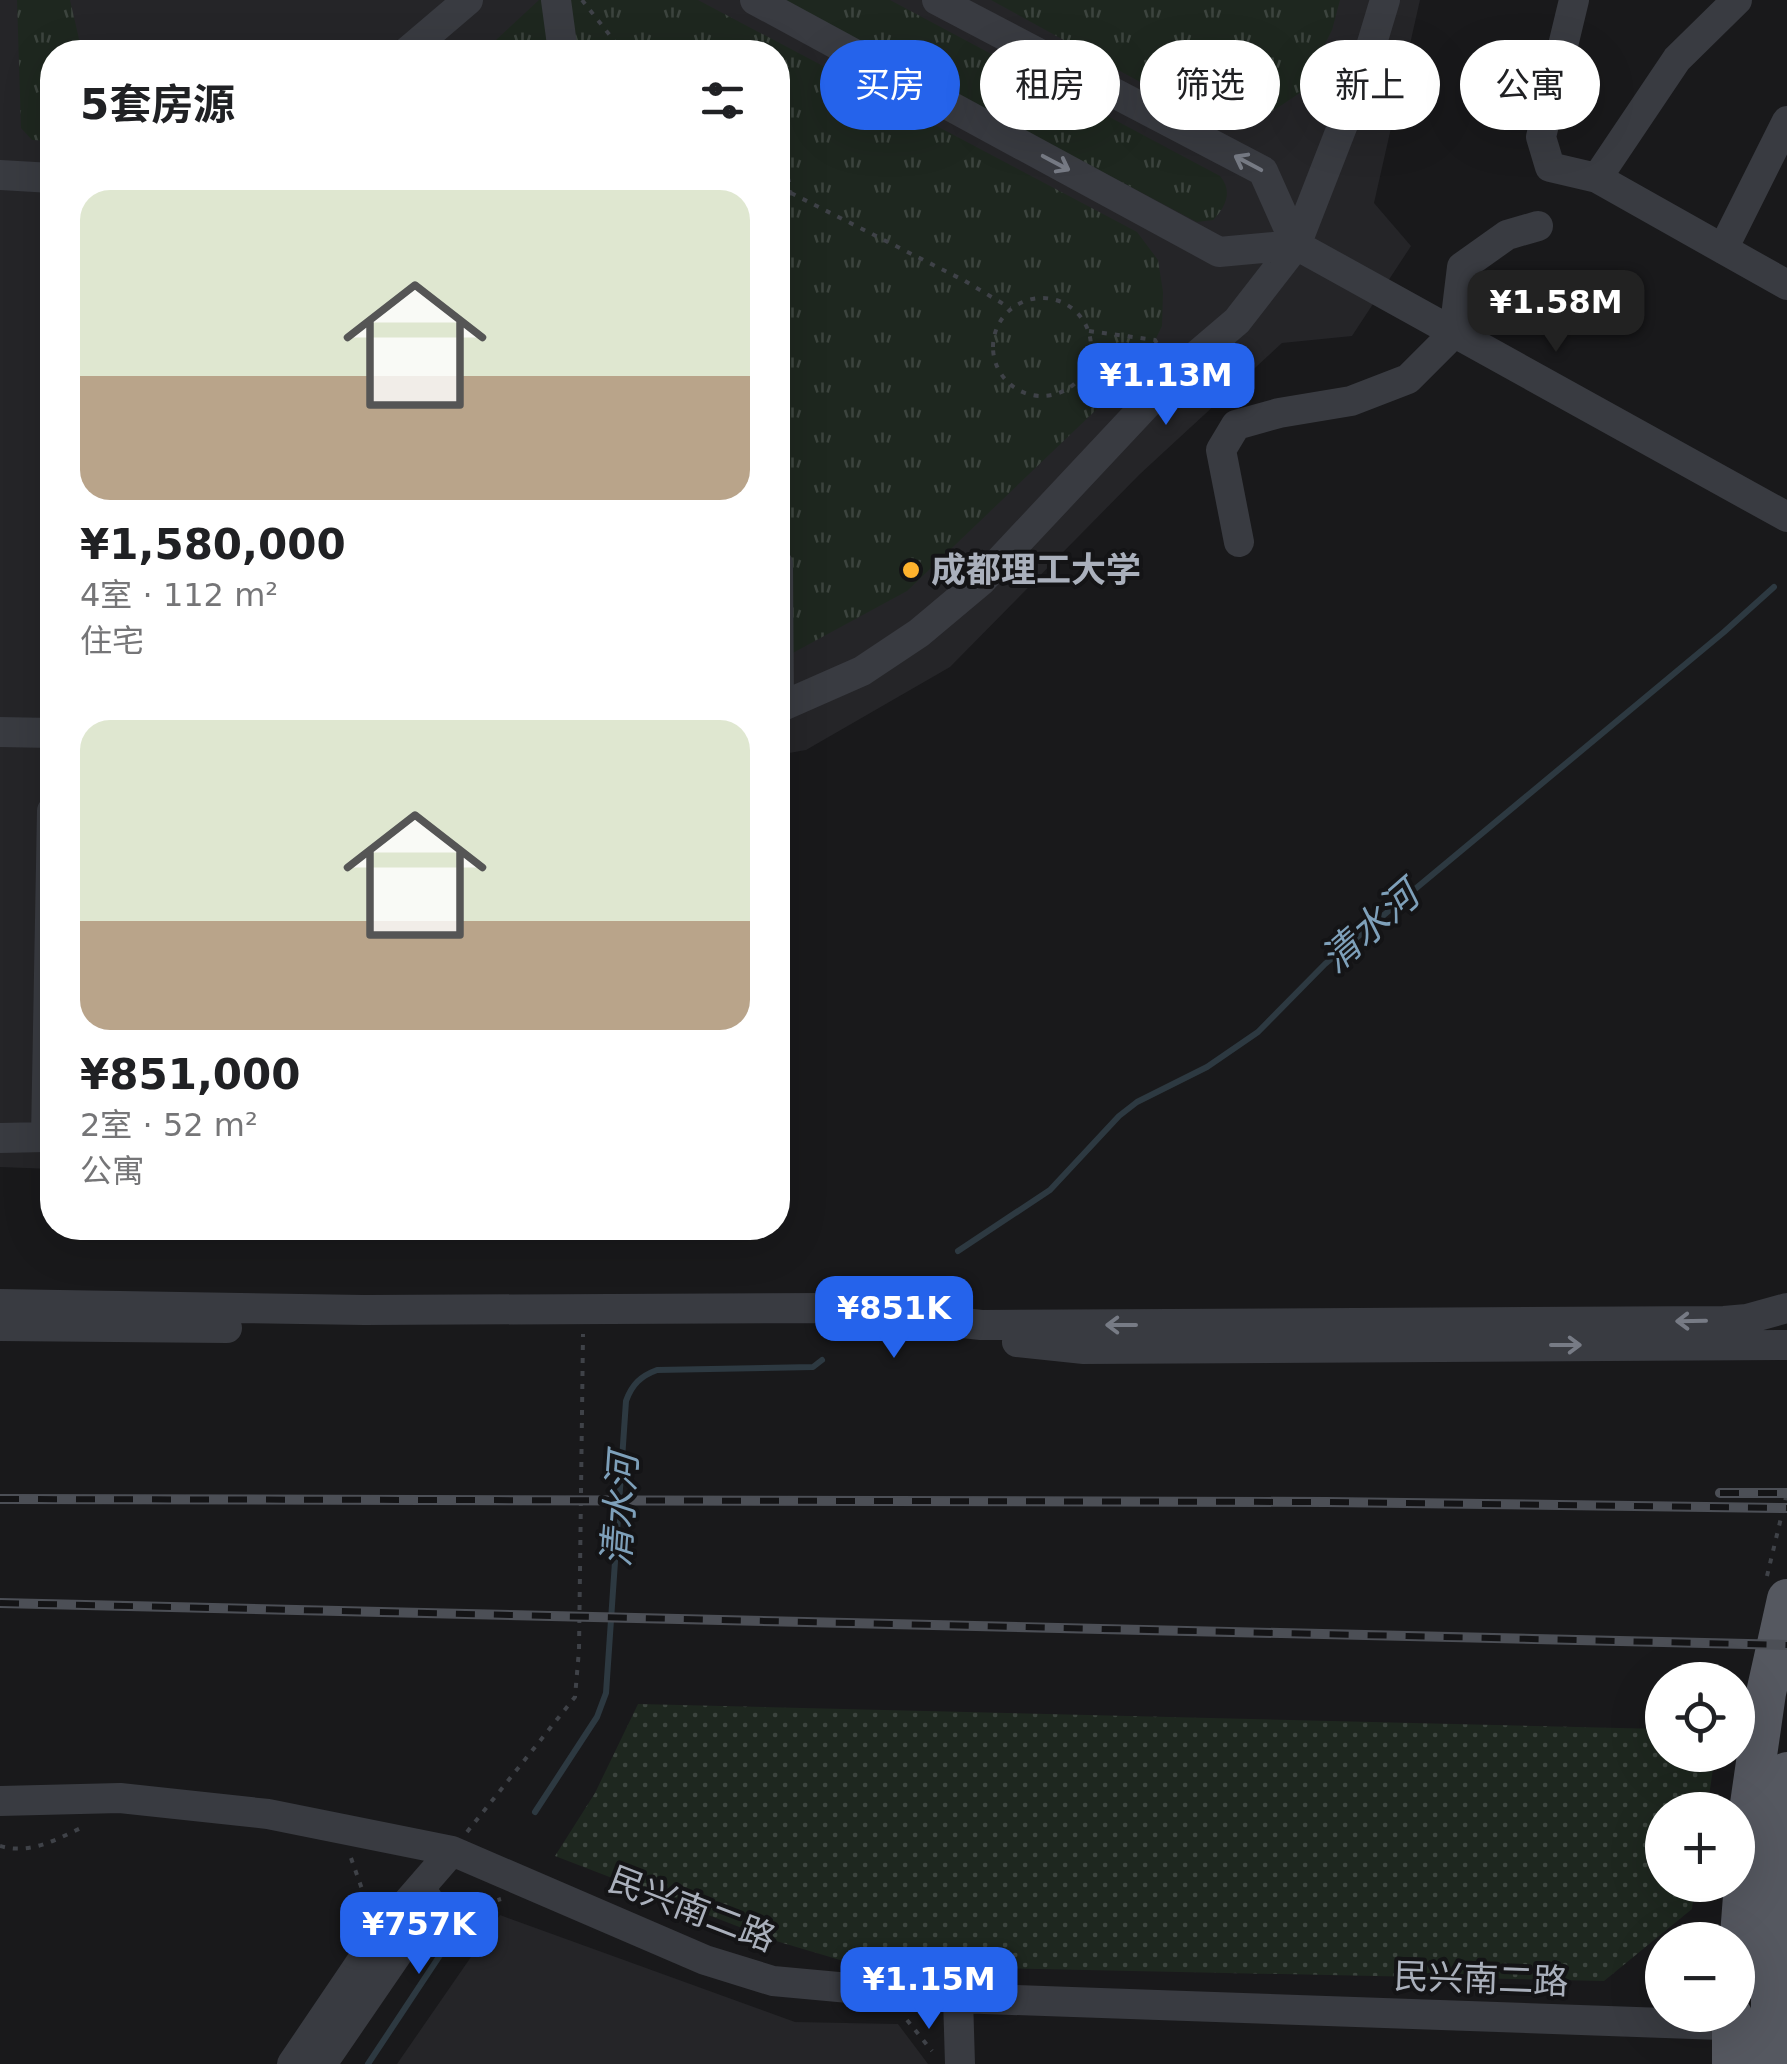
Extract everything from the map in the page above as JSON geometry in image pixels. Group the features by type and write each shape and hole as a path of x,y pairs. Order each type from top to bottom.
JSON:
{"main road":[{"path":"1741,1922 1750,1804 1766,1692 1787,1599"},
{"path":"1754,2037 1787,1772"}],"street":[{"path":"421,40 468,0"},
{"path":"556,0 562,40"},
{"path":"755,0 1219,252 1296,245 1787,517"},
{"path":"936,0 1263,171 1296,245"},
{"path":"790,703 862,672 920,632 981,581 1176,373 1237,321 1296,245 1363,73 1385,0"},
{"path":"1574,0 1541,138 1550,167 1597,178 1787,284"},
{"path":"1597,178 1676,59 1737,0"},
{"path":"1723,248 1787,121"},
{"path":"0,175 40,177"},
{"path":"1239,542 1221,450 1236,425 1279,412 1350,401 1408,379 1454,333 1462,267 1507,235 1538,226"},
{"path":"0,732 40,733"},
{"path":"0,1138 40,1137"},
{"path":"0,1304 364,1310 829,1308 981,1324 1176,1325 1724,1321 1787,1308"},
{"path":"0,1326 583,1328 827,1324 1084,1348 1787,1346"},
{"name":"民兴南二路","path":"0,1800 120,1798 268,1814 452,1851 704,1960 773,1981 958,1998 1754,2037"},
{"path":"292,2064 380,1934 452,1851"},
{"path":"322,2064 400,1950 452,1851"},
{"path":"948,2060 958,1998"}],"path":[{"path":"582,0 614,40"},
{"path":"790,179 790,193 965,281 1010,308"},
{"path":"1039,297 1055,299 1081,317 1089,331 1088,364 1068,390 1052,396 1020,392 1006,382 992,352 993,336 1010,308 1039,297"},
{"path":"1089,331 1155,340 1176,373"},
{"path":"452,1851 576,1697 583,1328"},
{"path":"0,1846 14,1850 38,1847 91,1824"},
{"path":"334,1854 352,1858 368,1907"},
{"path":"444,1918 503,1898"},
{"path":"904,2016 948,2060"}],"shaded area":[{"name":"成都理工大学","path":"0,0 1420,0 1411,40 1300,40 1300,130 1391,130 1374,203 1411,246 1352,336 1282,343 1140,474 950,667 806,750 790,753 790,40 40,40 40,1169 0,1167"},
{"path":"500,1915 795,2022 898,2024 928,2064 397,2064"}],"green space":[{"path":"17,0 70,0 79,40 40,40 40,140 32,140 21,128"},
{"path":"539,0 698,0 774,40 496,40"},
{"path":"778,0 890,0 980,48 980,107 960,96 960,40 853,40"},
{"path":"991,0 1340,0 1327,40 1300,40 1300,93 1280,106 1280,40 1140,40 1140,82 1120,71 1120,40 1064,40"},
{"path":"790,49 820,64 820,130 944,130 1137,232 1158,260 1163,292 1162,326 1143,365 907,591 790,654"},
{"path":"1120,123 1220,176 1227,193 1221,210 1213,220 1197,222 1023,130 1120,130"},
{"path":"638,1704 1645,1729 1645,1772 1713,1772 1710,1792 1645,1792 1645,1902 1693,1902 1692,1909 1676,1922 1645,1922 1645,1947 1604,1981 857,1965 776,1941 555,1856 595,1793"}],"waterway":[{"name":"清水河","path":"958,1251 1050,1190 1137,1102 1207,1067 1258,1032 1325,964 1774,587"},
{"name":"清水河","path":"535,1812 597,1717 606,1693 626,1401 631,1390 657,1370 813,1367 822,1360"},
{"name":"清水河","path":"368,2064 462,1922"}],"railway":[{"path":"1720,1493 1787,1493"},
{"path":"0,1499 1327,1502 1787,1508"},
{"path":"0,1603 1787,1645"}],"place":[{"name":"成都理工大学","path":"911,570"}]}
